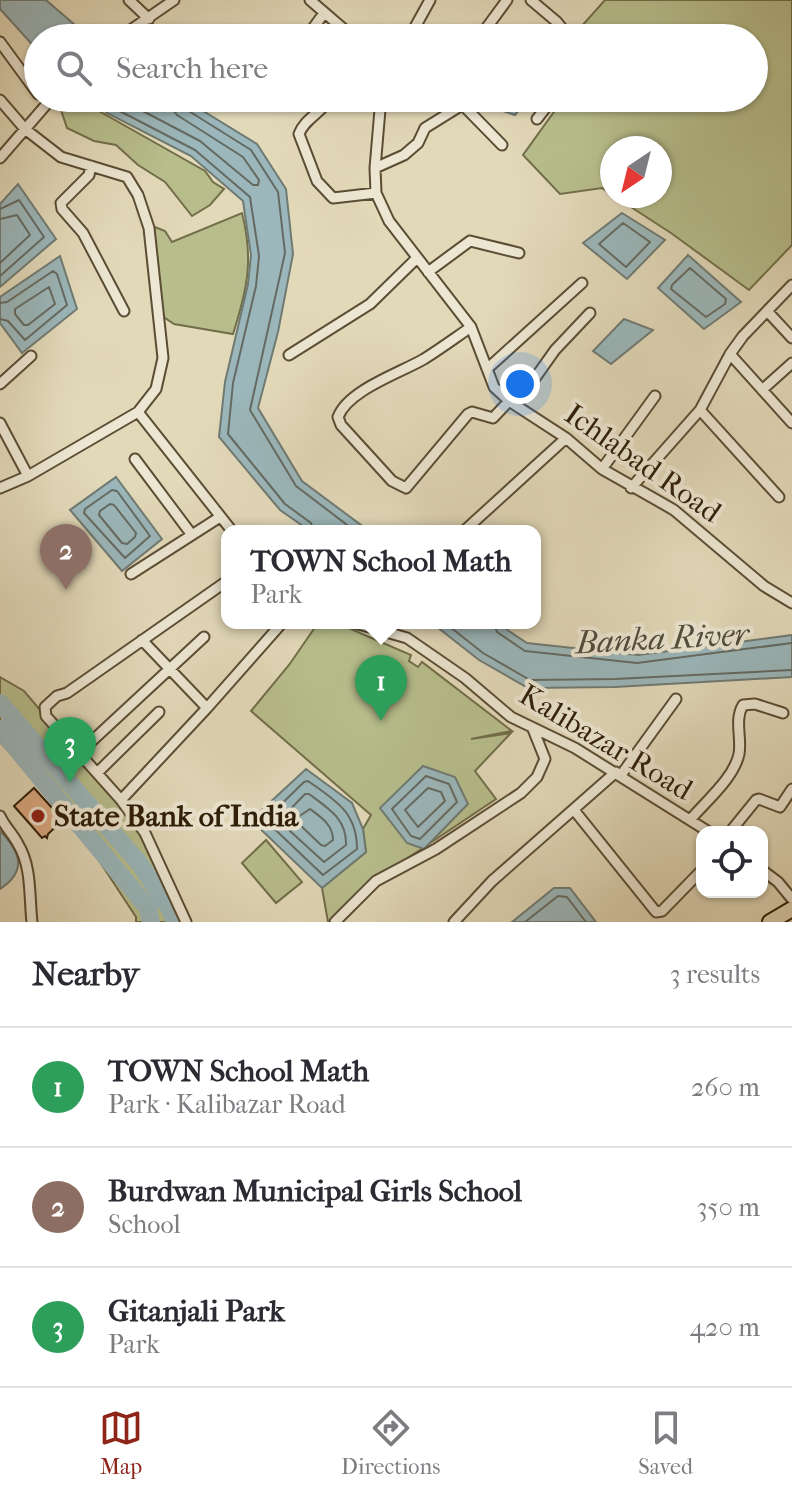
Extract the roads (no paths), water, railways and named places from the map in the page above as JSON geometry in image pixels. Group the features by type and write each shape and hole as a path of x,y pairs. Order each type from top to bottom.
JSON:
{"highway":[{"path":"773,921 792,909"}],"street":[{"path":"129,0 149,19"},
{"path":"141,24 174,0"},
{"path":"310,0 337,24"},
{"path":"417,24 430,0"},
{"path":"489,24 507,0"},
{"path":"531,0 559,24"},
{"path":"316,24 324,13"},
{"path":"0,42 24,73"},
{"path":"0,100 25,129 61,157 127,177 138,195 149,228 163,358 156,389 138,412 28,476 0,488"},
{"path":"0,158 36,112"},
{"path":"320,112 304,123 299,134 317,181 333,198 376,193"},
{"name":"Ichlabad Road","path":"380,112 376,193 389,221 471,327 494,387 566,438 602,469 674,510 764,586 792,603"},
{"path":"375,168 412,150 425,128 446,112"},
{"path":"469,112 502,145"},
{"path":"537,119 542,112"},
{"path":"91,166 89,175 61,203 62,209 83,233 124,311"},
{"path":"428,272 470,241 519,253"},
{"path":"289,355 370,304 417,258"},
{"path":"487,369 582,283"},
{"path":"631,488 700,410 743,336 792,285"},
{"path":"768,312 792,338"},
{"path":"471,327 445,346 347,403 338,417 341,425 392,481 406,488 468,414 472,412 493,418 513,403 555,350 590,313"},
{"path":"730,354 792,423"},
{"path":"0,384 31,356"},
{"path":"762,390 792,363"},
{"path":"602,469 655,396"},
{"path":"700,410 779,497"},
{"path":"138,412 227,525"},
{"path":"0,424 28,476"},
{"path":"471,525 566,438"},
{"path":"135,459 192,535"},
{"path":"131,574 220,517"},
{"path":"186,922 145,833 121,800 46,716 45,707 221,585"},
{"path":"121,800 277,629"},
{"name":"Kalibazar Road","path":"376,629 407,638 465,678 511,717 575,748 700,826"},
{"path":"79,753 204,637"},
{"path":"142,640 207,708"},
{"path":"454,922 492,881 619,774 676,699"},
{"path":"690,820 735,765 743,705 755,704 783,713"},
{"path":"97,773 159,712"},
{"path":"335,922 376,881 436,849 521,793 537,777 545,759 533,729"},
{"path":"735,826 756,800 780,807 792,789"},
{"path":"574,810 656,912 662,911 696,876"},
{"path":"0,816 18,844 28,872 32,922"},
{"path":"768,874 792,899"}],"water":[{"path":"0,0 46,0 74,24 24,24 24,36 0,9"},
{"path":"205,112 257,144 286,189 293,254 278,332 258,408 302,481 361,525 301,525 280,510 219,437 225,382 248,284 251,255 243,201 191,156 107,113"},
{"path":"18,184 56,239 0,287 0,204"},
{"path":"622,213 665,240 627,279 583,243"},
{"path":"688,255 741,302 704,329 658,288"},
{"path":"60,256 77,309 22,353 0,323 0,297"},
{"path":"624,319 653,330 611,364 593,351"},
{"path":"116,477 162,539 122,571 70,510"},
{"path":"440,629 506,629 527,643 638,655 792,635 792,677 615,687 528,688 479,660"},
{"path":"423,766 455,777 468,804 424,849 407,843 380,808"},
{"path":"306,769 352,803 363,829 366,852 322,888 251,820"},
{"path":"0,831 16,853 18,868 0,889"},
{"path":"554,888 570,888 596,922 512,922"}],"waterway":[{"path":"0,703 139,863 175,922"},
{"path":"0,729 148,908 151,922"}],"place":[{"name":"Burdwan Municipal Girls School","path":"66,590"},
{"name":"TOWN School Math","path":"381,721"},
{"name":"Gitanjali Park","path":"70,783"},
{"name":"State Bank of India","path":"38,816"}],"water label":[{"name":"Banka River","path":"662,638"}]}
